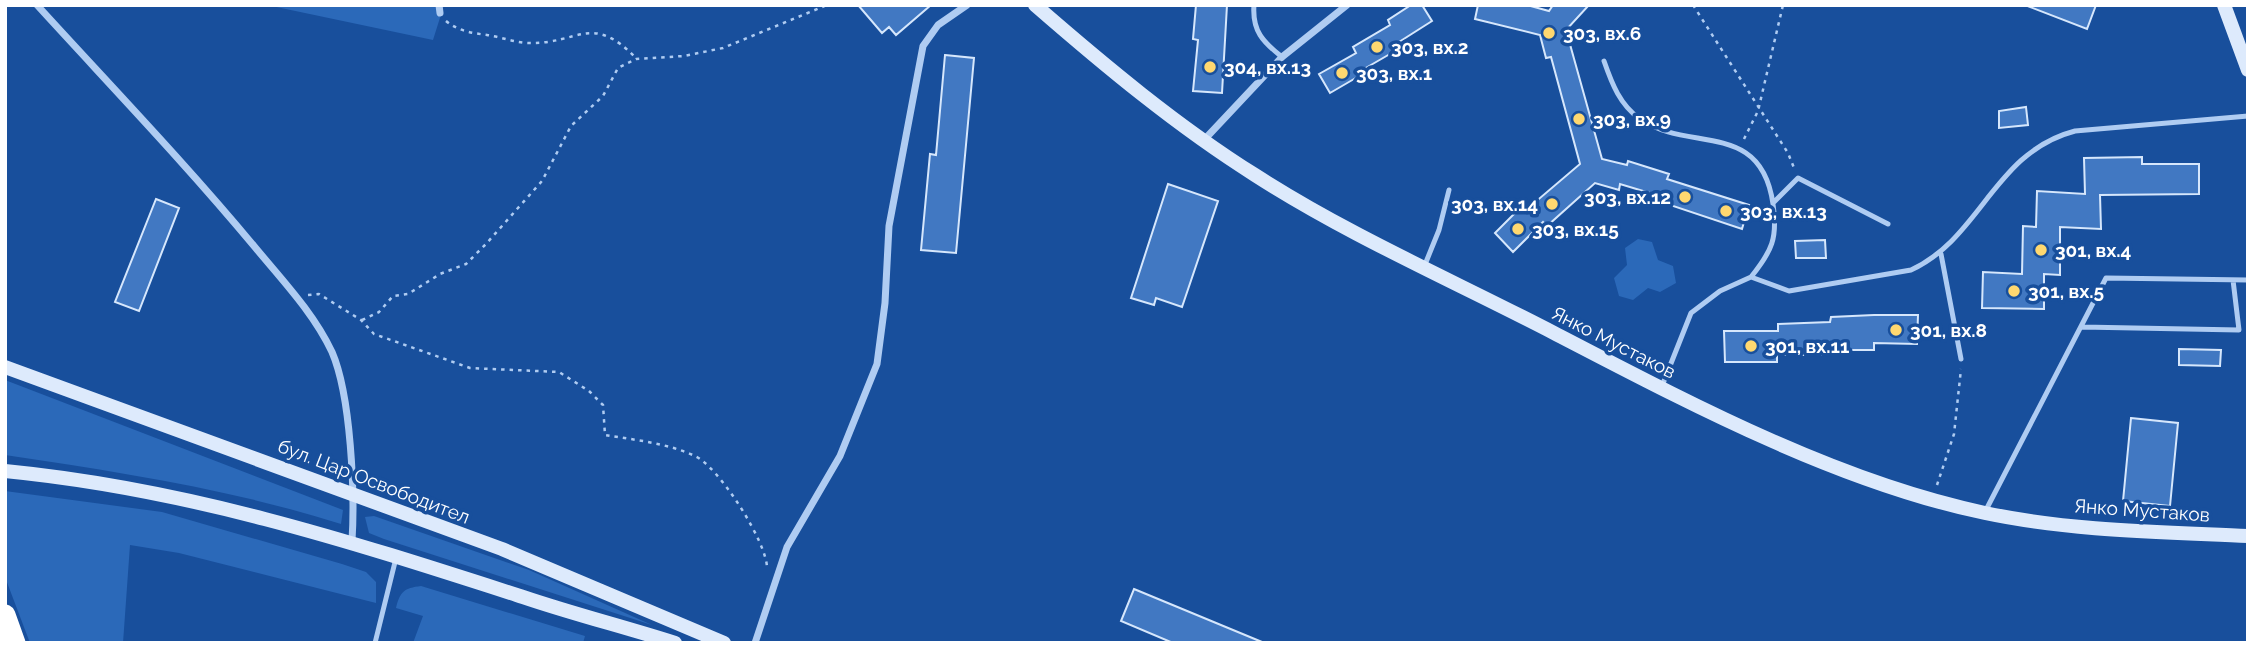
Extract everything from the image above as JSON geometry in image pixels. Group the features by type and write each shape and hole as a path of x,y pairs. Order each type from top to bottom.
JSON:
{"highway":[{"path":"5,615 15,643"}],"main road":[{"name":"Янко Мустаков","path":"1035,5 1073,40 1205,140 1302,204 1423,269 1661,388 1857,474 1984,513 2055,523 2248,536"},
{"path":"2224,5 2248,70"},
{"name":"бул. Цар Освободител","path":"5,367 271,462 355,496 502,549 724,643"},
{"path":"5,471 144,489 352,541 673,642"}],"street":[{"path":"37,5 223,209 298,296 333,355 342,393 355,496 352,541"},
{"path":"755,643 787,547 840,456 877,364 886,303 888,226 923,46 938,25 967,5"},
{"path":"1205,140 1282,57 1347,5"}],"lane":[{"path":"1254,5 1255,29 1264,43 1282,57"},
{"path":"1604,61 1619,97 1640,120 1669,131 1716,139 1740,149 1761,168 1773,204 1772,246 1751,277 1720,291 1691,313 1661,388"},
{"path":"1751,277 1776,289 1805,290 1911,270 1941,254 2022,157 2054,136 2075,131 2248,116"},
{"path":"1773,204 1798,178 1888,224"},
{"path":"1423,269 1439,230 1450,190"},
{"path":"1941,254 1961,359"},
{"path":"1984,513 2106,278 2248,280"},
{"path":"2082,327 2239,330 2233,280"},
{"path":"375,643 396,556"}],"path":[{"path":"361,320 379,312 393,296 408,294 440,274 466,264 541,181 571,126 603,96 618,68 636,59 684,57 723,48 827,5"},
{"path":"1693,5 1758,111 1788,153 1798,178"},
{"path":"1740,149 1758,111 1783,5"},
{"path":"440,9 458,29 529,43 586,32 600,33 616,39 636,59"},
{"path":"298,296 319,294 361,320 374,334 470,368 559,372 589,391 603,405 605,435 663,444 698,457 719,478 751,525 767,561 766,574"},
{"path":"1933,498 1954,434 1961,359"}],"shaded area":[{"path":"267,5 444,5 433,40"},
{"path":"1638,239 1652,242 1658,260 1673,266 1676,283 1660,292 1648,288 1633,300 1619,296 1614,278 1627,265 1625,248"},
{"path":"5,380 343,510 341,524 216,491 5,455"},
{"path":"5,491 162,512 342,564 366,572 376,582 376,603 179,553 130,545 123,643 30,643 5,577"},
{"path":"374,516 529,570 652,625 384,539 369,533 365,517"},
{"path":"421,586 585,636 583,643 413,643 423,616 396,608 404,592"}],"building":[{"path":"858,5 931,5 896,35 889,27 882,33"},
{"path":"1196,5 1227,5 1222,93 1193,91 1198,40 1193,39"},
{"path":"1411,5 1422,5 1432,21 1399,42 1402,47 1330,93 1319,74 1356,53 1353,47 1390,25 1388,20"},
{"path":"1478,5 1527,5 1549,11 1553,5 1589,5 1566,30 1602,159 1627,165 1628,161 1669,174 1667,179 1749,205 1742,229 1661,202 1663,197 1620,184 1619,190 1595,183 1547,226 1543,222 1513,252 1495,233 1522,206 1526,210 1580,164 1551,57 1546,58 1540,35 1475,19"},
{"path":"2025,5 2096,5 2087,29"},
{"path":"945,55 974,58 956,253 921,250 930,154 936,155"},
{"path":"2026,107 2028,125 1999,128 1999,111"},
{"path":"2142,157 2142,164 2199,164 2199,194 2100,195 2101,229 2060,227 2060,275 2044,274 2044,309 1982,308 1983,272 2022,274 2023,226 2036,227 2037,191 2085,194 2084,158"},
{"path":"1168,184 1218,201 1182,307 1156,298 1154,305 1131,298"},
{"path":"156,199 179,208 139,311 115,302"},
{"path":"1825,240 1826,258 1796,258 1795,241"},
{"path":"1918,315 1917,344 1874,343 1874,350 1829,350 1829,355 1777,355 1777,362 1725,362 1724,331 1778,331 1778,324 1830,322 1831,317"},
{"path":"2179,349 2221,350 2220,366 2179,365"},
{"path":"2131,418 2178,423 2170,506 2123,501"},
{"path":"1134,589 1262,643 1173,643 1121,621"}],"place":[{"name":"303, вх.6","path":"1549,33"},
{"name":"303, вх.2","path":"1377,47"},
{"name":"304, вх.13","path":"1210,67"},
{"name":"303, вх.1","path":"1342,73"},
{"name":"303, вх.9","path":"1579,119"},
{"name":"303, вх.12","path":"1685,197"},
{"name":"303, вх.14","path":"1552,204"},
{"name":"303, вх.13","path":"1726,211"},
{"name":"303, вх.15","path":"1518,229"},
{"name":"301, вх.4","path":"2041,250"},
{"name":"301, вх.5","path":"2014,291"},
{"name":"301, вх.8","path":"1896,330"},
{"name":"301, вх.11","path":"1751,346"}]}
